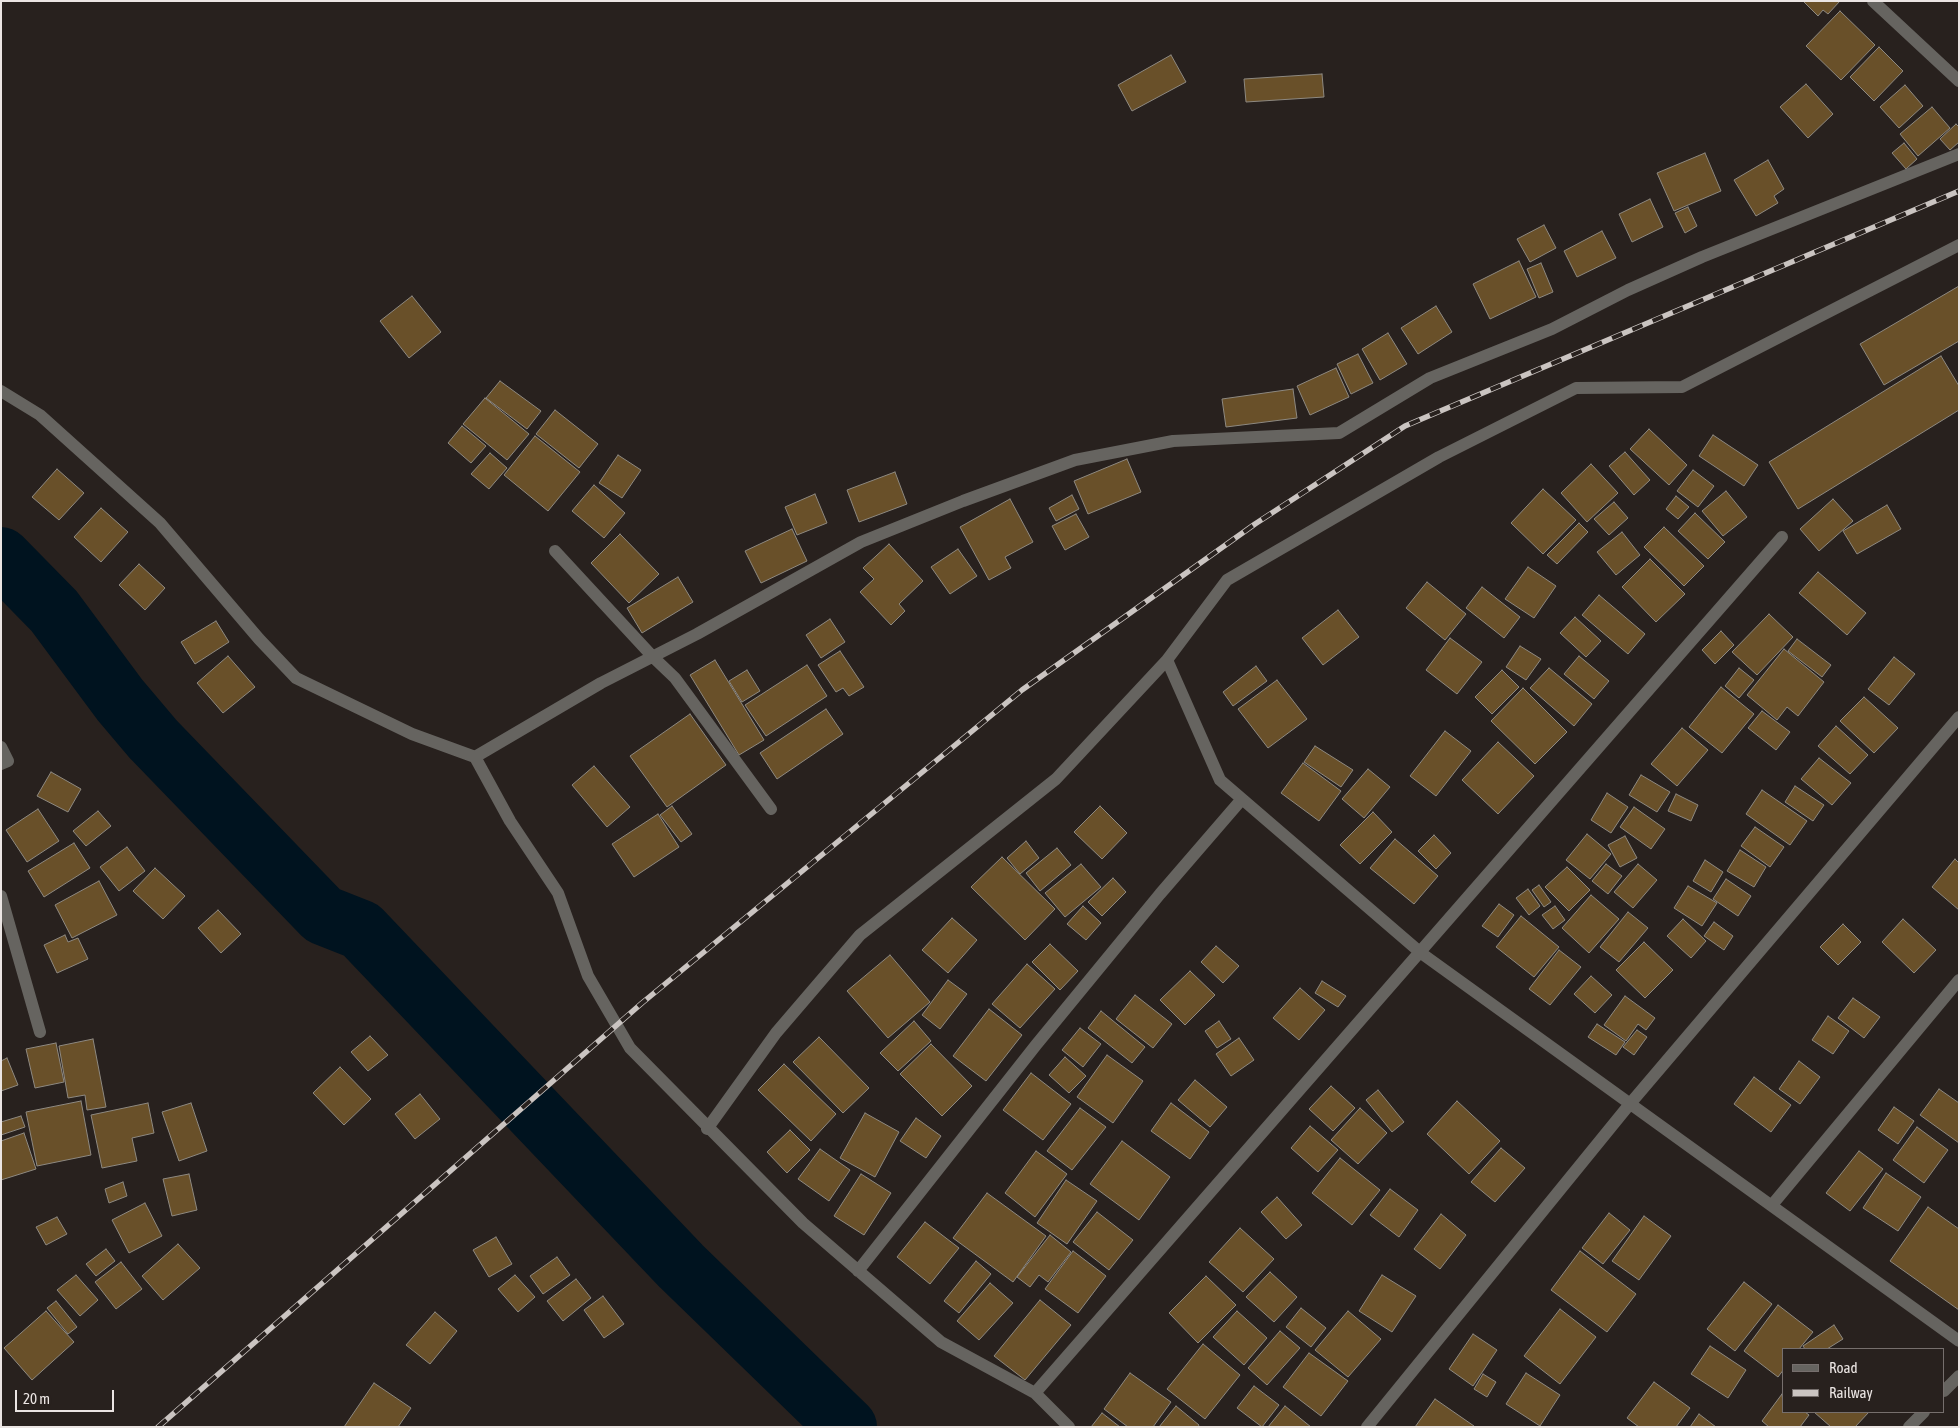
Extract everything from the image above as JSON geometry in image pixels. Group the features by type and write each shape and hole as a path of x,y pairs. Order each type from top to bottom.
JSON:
{"street":[{"path":"1873,1 1959,81"},
{"path":"475,757 601,683 653,657 861,542 963,501 1075,460 1173,441 1338,432 1430,378 1552,329 1628,290 1702,257 1959,154"},
{"path":"707,1129 776,1033 860,935 1056,779 1167,660 1227,580 1439,457 1576,388 1682,387 1959,245"},
{"path":"1,391 40,415 160,523 259,639 296,678 412,734 475,757 510,821 558,893 588,976 630,1048 707,1129 803,1223 858,1271 941,1342 1035,1393 1070,1427"},
{"path":"1035,1393 1421,953 1782,537"},
{"path":"555,551 653,657 675,678 771,809"},
{"path":"1167,660 1220,780 1421,953 1959,1341"},
{"path":"1368,1427 1628,1104 1959,717"},
{"path":"1,747 8,761 1,764"},
{"path":"858,1271 1036,1045 1160,894 1242,799"},
{"path":"1,896 40,1032"},
{"path":"1772,1205 1959,980"},
{"path":"1945,1390 1959,1376"},
{"path":"1910,1427 1923,1413"}],"building":[{"path":"1803,1 1840,1 1828,14 1823,10 1818,16"},
{"path":"1840,11 1875,45 1841,80 1806,46"},
{"path":"1879,47 1903,71 1874,101 1850,77"},
{"path":"1171,55 1186,82 1132,111 1118,85"},
{"path":"1322,74 1324,97 1246,102 1244,79"},
{"path":"1806,84 1833,114 1808,138 1780,107"},
{"path":"1905,85 1923,106 1899,128 1880,107"},
{"path":"1932,107 1950,128 1918,156 1900,134"},
{"path":"1956,124 1959,127 1959,142 1950,150 1940,139"},
{"path":"1904,143 1917,159 1906,169 1892,153"},
{"path":"1705,153 1721,191 1674,211 1657,173"},
{"path":"1768,160 1784,189 1774,196 1778,203 1756,216 1734,180"},
{"path":"1650,199 1663,227 1632,242 1619,214"},
{"path":"1688,207 1697,226 1685,233 1675,213"},
{"path":"1544,225 1556,248 1530,262 1517,239"},
{"path":"1602,231 1616,258 1577,277 1564,251"},
{"path":"1519,261 1536,297 1490,319 1473,284"},
{"path":"1541,263 1553,292 1539,298 1527,269"},
{"path":"1959,286 1959,341 1884,385 1860,344"},
{"path":"412,296 441,332 409,358 380,321"},
{"path":"1436,306 1452,332 1418,354 1401,328"},
{"path":"1388,333 1407,364 1380,380 1362,349"},
{"path":"1358,354 1373,383 1351,394 1337,364"},
{"path":"1941,356 1959,386 1959,410 1798,509 1769,462"},
{"path":"1336,368 1349,397 1310,415 1297,386"},
{"path":"500,381 541,411 527,429 486,398"},
{"path":"1293,389 1297,418 1226,427 1222,399"},
{"path":"485,398 529,434 507,460 463,424"},
{"path":"555,410 598,444 579,468 536,434"},
{"path":"462,426 486,446 471,463 448,443"},
{"path":"1649,429 1687,465 1669,485 1630,449"},
{"path":"1713,435 1758,465 1744,486 1699,456"},
{"path":"535,436 580,472 548,511 504,475"},
{"path":"1625,452 1650,480 1634,495 1609,466"},
{"path":"490,453 507,468 489,489 471,474"},
{"path":"618,455 641,470 622,498 599,483"},
{"path":"1127,459 1141,492 1088,514 1074,481"},
{"path":"1591,464 1618,493 1587,522 1561,493"},
{"path":"57,469 84,493 59,520 32,497"},
{"path":"1693,470 1714,486 1698,507 1677,491"},
{"path":"895,472 907,504 859,522 847,490"},
{"path":"594,485 625,513 604,538 572,511"},
{"path":"1543,489 1576,520 1543,554 1511,523"},
{"path":"1726,491 1747,517 1723,536 1702,511"},
{"path":"815,494 827,523 797,535 785,507"},
{"path":"1072,495 1079,509 1056,521 1049,508"},
{"path":"1676,496 1689,507 1678,519 1666,509"},
{"path":"1010,499 1033,542 1005,557 1011,568 989,580 960,527"},
{"path":"1833,499 1853,521 1819,551 1800,529"},
{"path":"1614,502 1628,518 1609,535 1594,519"},
{"path":"1887,505 1901,529 1857,554 1843,531"},
{"path":"101,508 128,532 101,562 74,537"},
{"path":"1695,513 1725,542 1708,559 1678,531"},
{"path":"1076,514 1089,537 1065,550 1052,526"},
{"path":"1579,523 1588,532 1557,564 1547,555"},
{"path":"1664,527 1704,566 1684,586 1644,547"},
{"path":"792,529 807,561 761,583 745,551"},
{"path":"1622,532 1640,555 1616,575 1597,552"},
{"path":"620,534 659,574 629,603 591,563"},
{"path":"889,544 923,581 899,604 905,611 891,625 860,592 874,579 863,568"},
{"path":"958,549 977,576 950,594 931,567"},
{"path":"1650,559 1685,594 1656,622 1622,587"},
{"path":"139,564 165,588 145,610 119,585"},
{"path":"1528,567 1556,586 1534,618 1505,599"},
{"path":"1818,572 1866,613 1847,635 1799,593"},
{"path":"678,577 693,602 642,633 627,608"},
{"path":"1427,582 1466,614 1445,640 1406,608"},
{"path":"1482,587 1520,617 1504,638 1466,608"},
{"path":"1599,595 1645,634 1628,654 1582,615"},
{"path":"1338,610 1359,637 1323,665 1302,638"},
{"path":"1769,614 1793,637 1757,675 1732,652"},
{"path":"1575,617 1601,641 1586,657 1560,633"},
{"path":"830,619 845,642 821,658 806,635"},
{"path":"216,621 229,642 195,664 181,642"},
{"path":"1721,631 1734,645 1715,664 1702,650"},
{"path":"1450,638 1482,662 1457,694 1426,670"},
{"path":"1797,639 1831,665 1822,677 1788,651"},
{"path":"1520,646 1541,659 1526,680 1506,667"},
{"path":"1784,649 1824,682 1798,716 1787,707 1777,720 1747,695"},
{"path":"840,651 864,687 849,696 843,688 836,692 818,665"},
{"path":"228,656 255,687 223,713 197,683"},
{"path":"1579,656 1609,681 1594,699 1564,674"},
{"path":"1894,657 1915,674 1889,705 1868,689"},
{"path":"715,660 764,740 739,755 690,675"},
{"path":"807,665 827,696 766,736 745,705"},
{"path":"1256,666 1267,681 1233,706 1223,692"},
{"path":"1549,668 1592,704 1574,726 1530,688"},
{"path":"1739,668 1754,680 1739,698 1725,686"},
{"path":"747,670 760,691 742,702 729,681"},
{"path":"1502,670 1519,687 1492,714 1475,697"},
{"path":"1277,680 1307,719 1268,748 1238,709"},
{"path":"1721,687 1754,714 1722,753 1689,727"},
{"path":"1523,688 1567,732 1535,764 1491,721"},
{"path":"1864,697 1898,728 1874,753 1840,721"},
{"path":"826,709 843,734 777,779 760,753"},
{"path":"1762,711 1790,732 1776,750 1748,728"},
{"path":"690,714 726,765 667,807 630,756"},
{"path":"1836,726 1868,755 1850,774 1818,746"},
{"path":"1682,728 1708,750 1677,786 1651,764"},
{"path":"1445,731 1471,751 1436,796 1410,776"},
{"path":"1498,742 1534,776 1498,814 1462,780"},
{"path":"1315,746 1353,770 1341,787 1304,762"},
{"path":"1819,758 1851,783 1832,805 1801,779"},
{"path":"1303,763 1341,791 1319,821 1281,793"},
{"path":"594,766 630,807 607,827 572,785"},
{"path":"1368,769 1390,787 1364,818 1342,799"},
{"path":"51,772 81,789 68,812 37,796"},
{"path":"1641,775 1670,792 1657,812 1629,795"},
{"path":"1795,786 1824,805 1813,821 1785,802"},
{"path":"1762,790 1807,821 1790,845 1746,814"},
{"path":"1607,793 1628,807 1611,833 1591,820"},
{"path":"1676,794 1698,805 1691,821 1668,811"},
{"path":"672,806 692,834 681,842 660,815"},
{"path":"1100,806 1127,833 1102,859 1074,832"},
{"path":"1634,807 1665,829 1651,849 1620,827"},
{"path":"38,809 59,841 27,862 6,830"},
{"path":"98,811 111,826 86,846 73,831"},
{"path":"1373,812 1392,832 1360,864 1340,845"},
{"path":"658,814 679,847 634,877 612,844"},
{"path":"1755,827 1784,847 1770,867 1741,846"},
{"path":"1587,834 1611,854 1590,879 1566,860"},
{"path":"1434,835 1451,853 1436,869 1418,851"},
{"path":"1625,836 1637,858 1620,867 1608,845"},
{"path":"1395,839 1438,876 1414,904 1370,868"},
{"path":"1026,841 1039,858 1020,874 1007,858"},
{"path":"74,843 90,868 44,897 28,871"},
{"path":"127,847 145,871 119,891 100,867"},
{"path":"1057,848 1071,865 1040,891 1026,873"},
{"path":"1740,850 1766,867 1754,887 1727,871"},
{"path":"1002,857 1055,909 1025,940 971,887"},
{"path":"1955,859 1959,863 1959,910 1932,887"},
{"path":"1705,860 1723,872 1711,892 1693,881"},
{"path":"1081,864 1101,887 1065,917 1045,893"},
{"path":"1606,864 1622,876 1608,894 1592,881"},
{"path":"1638,864 1657,880 1633,908 1614,892"},
{"path":"1567,867 1590,890 1569,911 1545,887"},
{"path":"155,868 185,896 163,919 133,891"},
{"path":"1113,878 1126,892 1102,916 1088,902"},
{"path":"1726,879 1751,896 1738,916 1713,899"},
{"path":"99,881 117,915 72,938 55,905"},
{"path":"1539,885 1551,902 1544,907 1532,890"},
{"path":"1688,886 1717,903 1702,926 1674,908"},
{"path":"1528,889 1540,906 1529,915 1516,898"},
{"path":"1591,895 1619,919 1589,953 1562,928"},
{"path":"1499,904 1514,915 1498,937 1482,926"},
{"path":"1083,906 1101,923 1086,940 1067,924"},
{"path":"1555,906 1565,920 1553,929 1542,915"},
{"path":"218,910 241,934 221,953 198,928"},
{"path":"1628,912 1648,928 1619,962 1600,947"},
{"path":"1521,916 1559,947 1534,977 1496,947"},
{"path":"952,918 977,940 948,973 922,950"},
{"path":"1683,919 1706,941 1691,958 1667,936"},
{"path":"1903,919 1936,950 1914,973 1882,942"},
{"path":"1714,922 1733,936 1724,950 1704,936"},
{"path":"1843,924 1861,942 1838,965 1820,947"},
{"path":"65,935 68,942 78,938 88,959 57,973 44,945"},
{"path":"1644,942 1673,970 1645,998 1616,970"},
{"path":"1050,944 1078,971 1060,990 1032,962"},
{"path":"1216,946 1239,966 1223,983 1201,962"},
{"path":"1559,950 1581,967 1550,1005 1529,989"},
{"path":"890,955 930,1002 888,1038 847,991"},
{"path":"1027,964 1055,989 1020,1028 992,1004"},
{"path":"1190,971 1215,995 1185,1025 1160,1000"},
{"path":"1591,976 1612,995 1595,1013 1574,994"},
{"path":"948,980 967,994 940,1029 922,1015"},
{"path":"1322,981 1346,996 1338,1007 1315,993"},
{"path":"1300,988 1325,1010 1299,1040 1273,1018"},
{"path":"1135,995 1172,1024 1153,1048 1116,1019"},
{"path":"1625,996 1655,1018 1646,1030 1638,1024 1626,1041 1604,1025"},
{"path":"1853,998 1880,1017 1864,1038 1838,1018"},
{"path":"989,1009 1022,1035 986,1081 953,1056"},
{"path":"1101,1011 1145,1047 1132,1063 1088,1028"},
{"path":"1828,1016 1849,1031 1833,1054 1812,1040"},
{"path":"914,1021 931,1041 898,1071 880,1053"},
{"path":"1219,1021 1231,1039 1217,1048 1205,1031"},
{"path":"1597,1024 1625,1042 1616,1055 1588,1037"},
{"path":"1080,1028 1101,1044 1083,1067 1062,1050"},
{"path":"1637,1030 1647,1037 1634,1055 1623,1047"},
{"path":"370,1036 388,1055 368,1071 351,1052"},
{"path":"819,1037 869,1088 843,1113 793,1062"},
{"path":"1239,1038 1254,1060 1231,1076 1216,1054"},
{"path":"93,1039 106,1107 87,1110 85,1095 68,1098 59,1046"},
{"path":"56,1043 64,1082 35,1088 26,1049"},
{"path":"931,1044 972,1086 942,1116 900,1074"},
{"path":"1107,1055 1143,1081 1113,1123 1077,1097"},
{"path":"1065,1057 1086,1076 1069,1093 1049,1075"},
{"path":"7,1058 18,1085 1,1091 1,1061"},
{"path":"1799,1061 1820,1077 1800,1104 1779,1089"},
{"path":"784,1064 836,1114 811,1141 758,1090"},
{"path":"340,1067 371,1099 344,1125 313,1093"},
{"path":"1031,1073 1071,1104 1043,1140 1003,1110"},
{"path":"1754,1077 1791,1105 1771,1132 1734,1104"},
{"path":"1195,1080 1227,1107 1210,1127 1178,1100"},
{"path":"1331,1086 1355,1108 1333,1131 1309,1109"},
{"path":"1939,1089 1959,1103 1959,1143 1920,1115"},
{"path":"1378,1090 1404,1122 1392,1132 1366,1100"},
{"path":"420,1094 440,1119 415,1139 395,1114"},
{"path":"81,1101 91,1155 37,1166 26,1112"},
{"path":"1457,1101 1500,1141 1469,1174 1427,1134"},
{"path":"148,1103 154,1133 132,1138 137,1161 102,1168 91,1115"},
{"path":"191,1103 207,1151 179,1161 162,1112"},
{"path":"1171,1103 1209,1132 1190,1159 1151,1131"},
{"path":"1894,1107 1914,1121 1898,1144 1878,1130"},
{"path":"1080,1108 1106,1127 1072,1170 1047,1151"},
{"path":"1360,1108 1387,1133 1358,1164 1331,1140"},
{"path":"865,1113 899,1132 875,1177 840,1158"},
{"path":"21,1116 25,1127 1,1135 1,1122"},
{"path":"916,1118 941,1136 926,1158 900,1141"},
{"path":"1310,1126 1338,1150 1318,1172 1291,1148"},
{"path":"1917,1127 1948,1150 1924,1183 1893,1160"},
{"path":"790,1130 810,1150 787,1173 767,1152"},
{"path":"24,1133 36,1169 1,1180 1,1141"},
{"path":"1122,1141 1170,1177 1139,1220 1090,1184"},
{"path":"1501,1148 1525,1168 1495,1202 1471,1182"},
{"path":"820,1149 850,1170 829,1201 798,1179"},
{"path":"1036,1151 1067,1174 1035,1217 1005,1193"},
{"path":"1859,1151 1883,1169 1850,1211 1826,1193"},
{"path":"1340,1158 1380,1190 1352,1225 1312,1193"},
{"path":"1886,1173 1921,1197 1898,1231 1863,1208"},
{"path":"189,1174 197,1210 172,1216 163,1179"},
{"path":"861,1174 891,1193 864,1235 834,1216"},
{"path":"1066,1180 1097,1201 1067,1244 1037,1223"},
{"path":"123,1182 127,1196 109,1203 105,1189"},
{"path":"1390,1189 1418,1210 1399,1237 1370,1215"},
{"path":"987,1193 1046,1236 1013,1282 953,1238"},
{"path":"1277,1197 1302,1225 1286,1239 1261,1212"},
{"path":"145,1203 162,1236 129,1253 112,1220"},
{"path":"1928,1207 1959,1229 1959,1310 1890,1261"},
{"path":"1097,1212 1133,1240 1109,1270 1073,1242"},
{"path":"1609,1213 1630,1230 1603,1264 1582,1248"},
{"path":"1441,1214 1466,1235 1440,1269 1414,1249"},
{"path":"1644,1216 1671,1236 1639,1280 1612,1261"},
{"path":"57,1217 67,1234 46,1245 36,1227"},
{"path":"925,1222 959,1248 930,1284 897,1257"},
{"path":"1240,1228 1274,1259 1243,1292 1209,1262"},
{"path":"1050,1235 1071,1252 1048,1282 1039,1275 1030,1287 1017,1277"},
{"path":"496,1237 512,1264 489,1277 473,1250"},
{"path":"178,1244 200,1268 163,1300 142,1276"},
{"path":"106,1249 115,1261 96,1276 86,1264"},
{"path":"1073,1251 1106,1276 1078,1313 1045,1289"},
{"path":"1580,1251 1636,1294 1607,1332 1551,1290"},
{"path":"557,1257 570,1275 543,1294 530,1276"},
{"path":"976,1261 991,1274 959,1313 944,1301"},
{"path":"121,1262 142,1289 116,1309 95,1282"},
{"path":"1270,1272 1297,1297 1274,1322 1246,1297"},
{"path":"76,1275 98,1300 80,1316 57,1290"},
{"path":"515,1275 535,1297 518,1312 498,1289"},
{"path":"1382,1275 1416,1296 1392,1332 1359,1311"},
{"path":"1206,1276 1236,1305 1198,1343 1169,1313"},
{"path":"576,1279 591,1298 563,1321 547,1301"},
{"path":"1744,1282 1772,1304 1735,1351 1707,1329"},
{"path":"990,1283 1013,1303 979,1340 957,1321"},
{"path":"603,1296 624,1324 604,1338 584,1310"},
{"path":"1040,1300 1071,1325 1025,1380 994,1356"},
{"path":"56,1301 77,1327 68,1334 47,1308"},
{"path":"1778,1305 1813,1332 1800,1348 1782,1348 1782,1372 1778,1377 1744,1351"},
{"path":"1301,1308 1326,1328 1311,1347 1286,1327"},
{"path":"1560,1309 1596,1337 1560,1384 1524,1356"},
{"path":"46,1311 74,1342 32,1380 4,1348"},
{"path":"1237,1311 1267,1338 1244,1365 1213,1337"},
{"path":"1348,1311 1381,1339 1348,1377 1315,1350"},
{"path":"435,1312 457,1331 430,1364 406,1345"},
{"path":"1834,1325 1843,1339 1829,1348 1804,1348 1803,1346"},
{"path":"1280,1331 1300,1348 1267,1385 1248,1368"},
{"path":"1473,1334 1497,1350 1473,1386 1449,1369"},
{"path":"1203,1344 1240,1375 1205,1419 1167,1389"},
{"path":"1710,1346 1746,1370 1728,1398 1691,1374"},
{"path":"1309,1353 1348,1381 1321,1416 1283,1387"},
{"path":"1130,1373 1171,1402 1153,1427 1128,1427 1104,1409"},
{"path":"1526,1373 1560,1395 1540,1426 1506,1404"},
{"path":"1483,1374 1496,1382 1487,1397 1474,1389"},
{"path":"1654,1382 1690,1408 1676,1427 1639,1427 1627,1418"},
{"path":"374,1383 411,1408 398,1427 344,1427"},
{"path":"1254,1386 1279,1405 1262,1427 1237,1408"},
{"path":"1782,1394 1782,1413 1806,1413 1809,1415 1800,1427 1769,1427 1762,1421"},
{"path":"1435,1399 1474,1426 1415,1427"},
{"path":"1176,1406 1199,1425 1198,1427 1159,1427"},
{"path":"1285,1406 1311,1427 1268,1427"},
{"path":"1102,1413 1120,1427 1091,1427"},
{"path":"1815,1413 1868,1413 1855,1427 1831,1427"},
{"path":"1699,1414 1716,1427 1690,1427"}],"waterway":[{"path":"1,557 54,611 120,700 153,739 323,915 361,930 681,1266 847,1427"}],"railway":[{"path":"158,1427 642,1003 1022,690 1255,524 1405,426 1959,191"}]}
